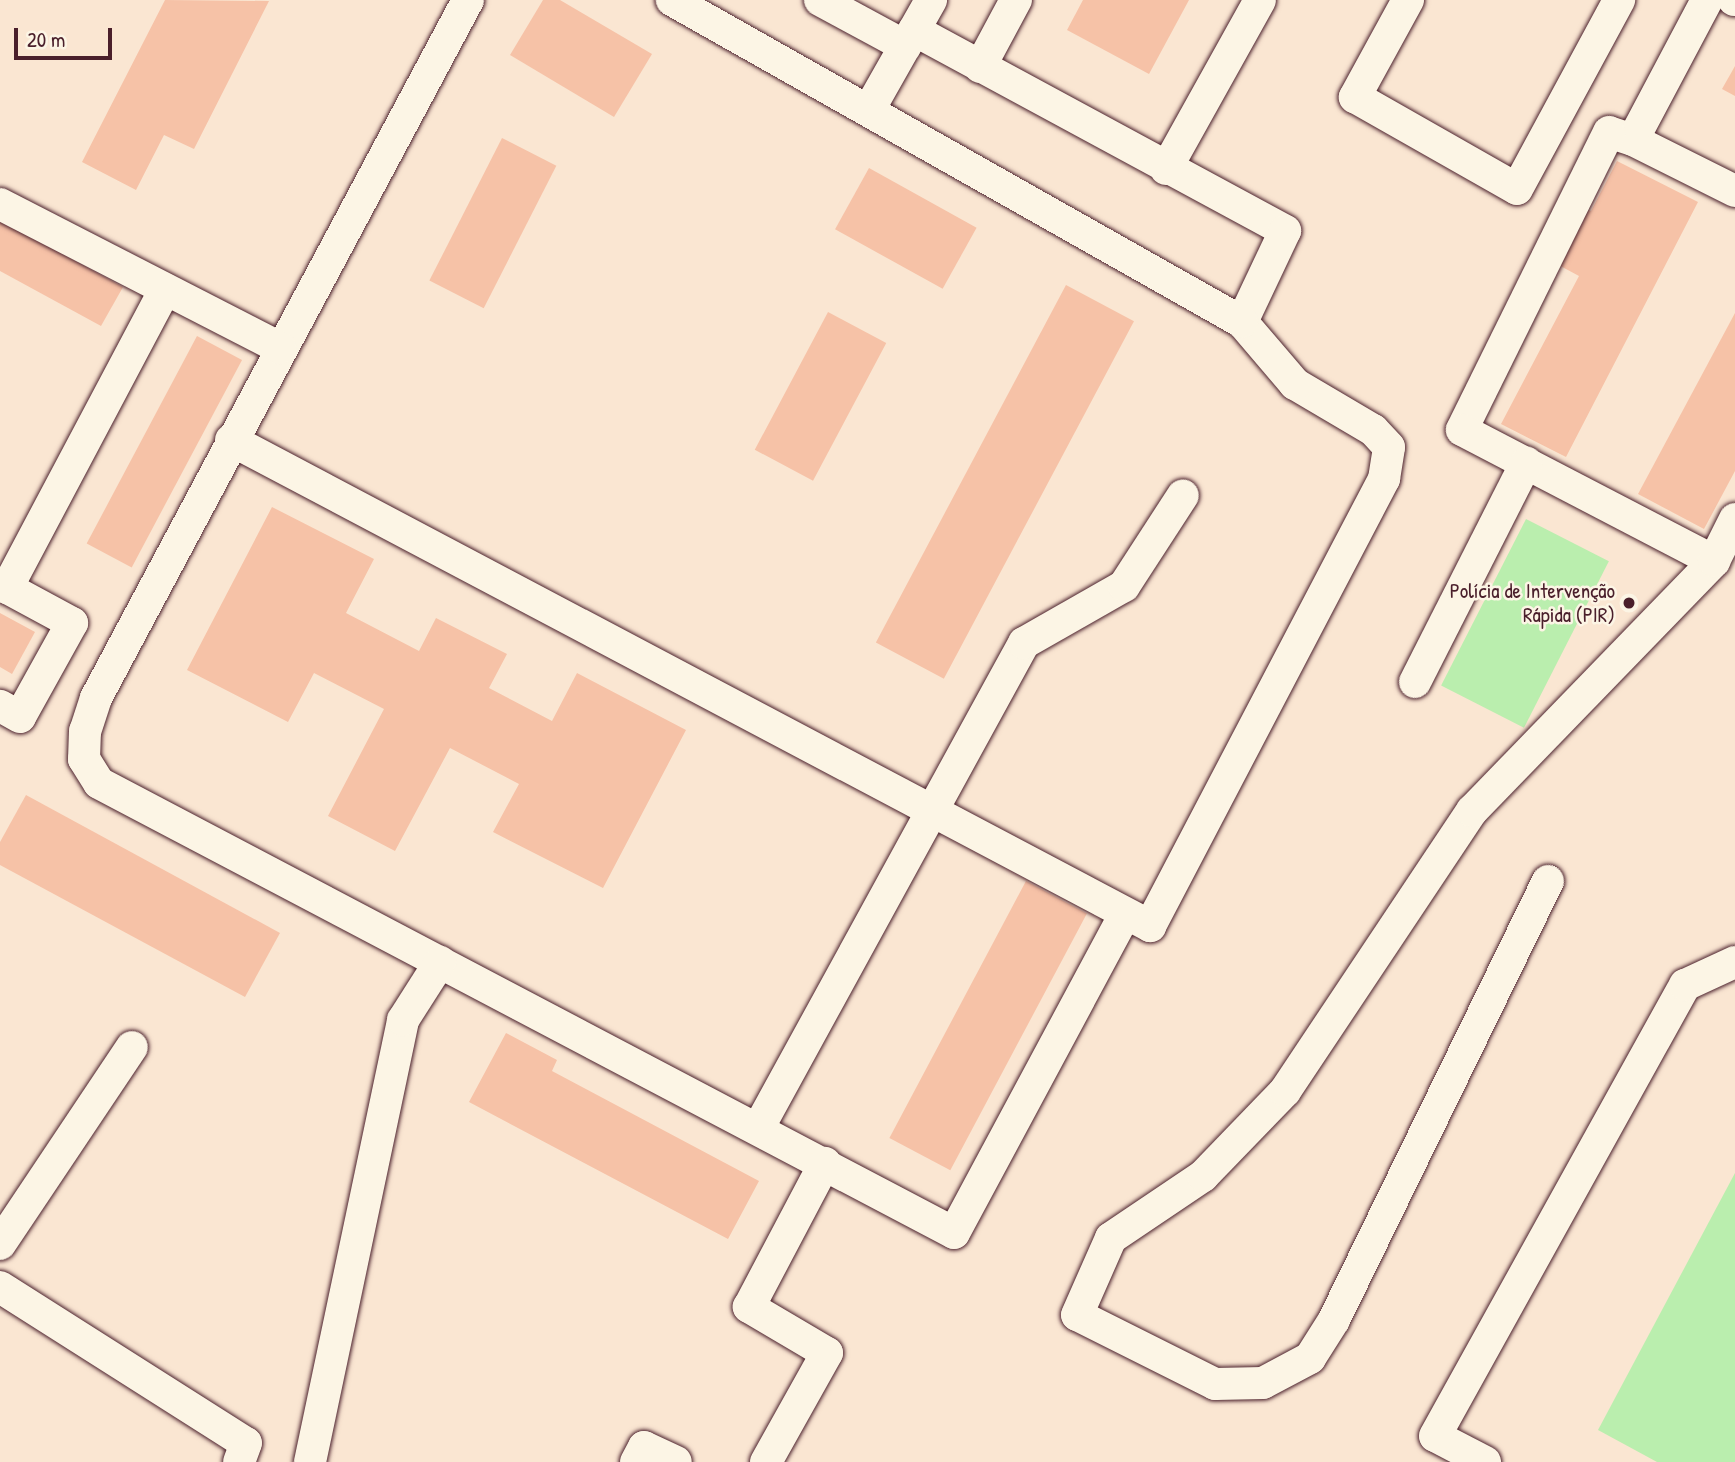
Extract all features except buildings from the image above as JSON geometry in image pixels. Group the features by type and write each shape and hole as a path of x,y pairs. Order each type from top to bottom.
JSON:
{"lane":[{"path":"468,0 280,348 96,698 85,731 83,759 99,783 759,1127 954,1233 1125,914"},
{"path":"231,440 1150,926 1384,479 1389,447 1373,430 1295,384 1242,322 870,108 672,0"},
{"path":"820,0 980,67 1285,231 1242,322"},
{"path":"870,108 931,0"},
{"path":"980,67 1016,0"},
{"path":"1166,169 1260,0"},
{"path":"1408,0 1355,97 1517,189 1619,0"},
{"path":"1633,140 1707,0"},
{"path":"1714,561 1462,430 1609,132 1633,140 1735,191"},
{"path":"0,204 280,348"},
{"path":"0,706 20,717 72,623 4,586 165,289"},
{"path":"1415,682 1526,463"},
{"path":"759,1127 934,813 1024,643 1124,586 1183,495"},
{"path":"1548,881 1334,1320 1310,1358 1263,1383 1215,1384 1077,1315 1111,1238 1203,1176 1285,1091 1472,811 1714,561 1735,519"},
{"path":"310,1462 403,1020 440,962"},
{"path":"1485,1462 1434,1436 1685,985 1735,962"},
{"path":"0,1244 132,1047"},
{"path":"766,1462 827,1353 748,1307 825,1163"},
{"path":"0,1287 246,1443 239,1462"},
{"path":"636,1462 645,1447 676,1462"}],"green space":[{"path":"1526,519 1609,561 1524,728 1441,686"},
{"path":"1735,1173 1735,1462 1657,1462 1598,1430"}],"place":[{"name":"Polícia de Intervenção Rápida (PIR)","path":"1629,603"}]}
